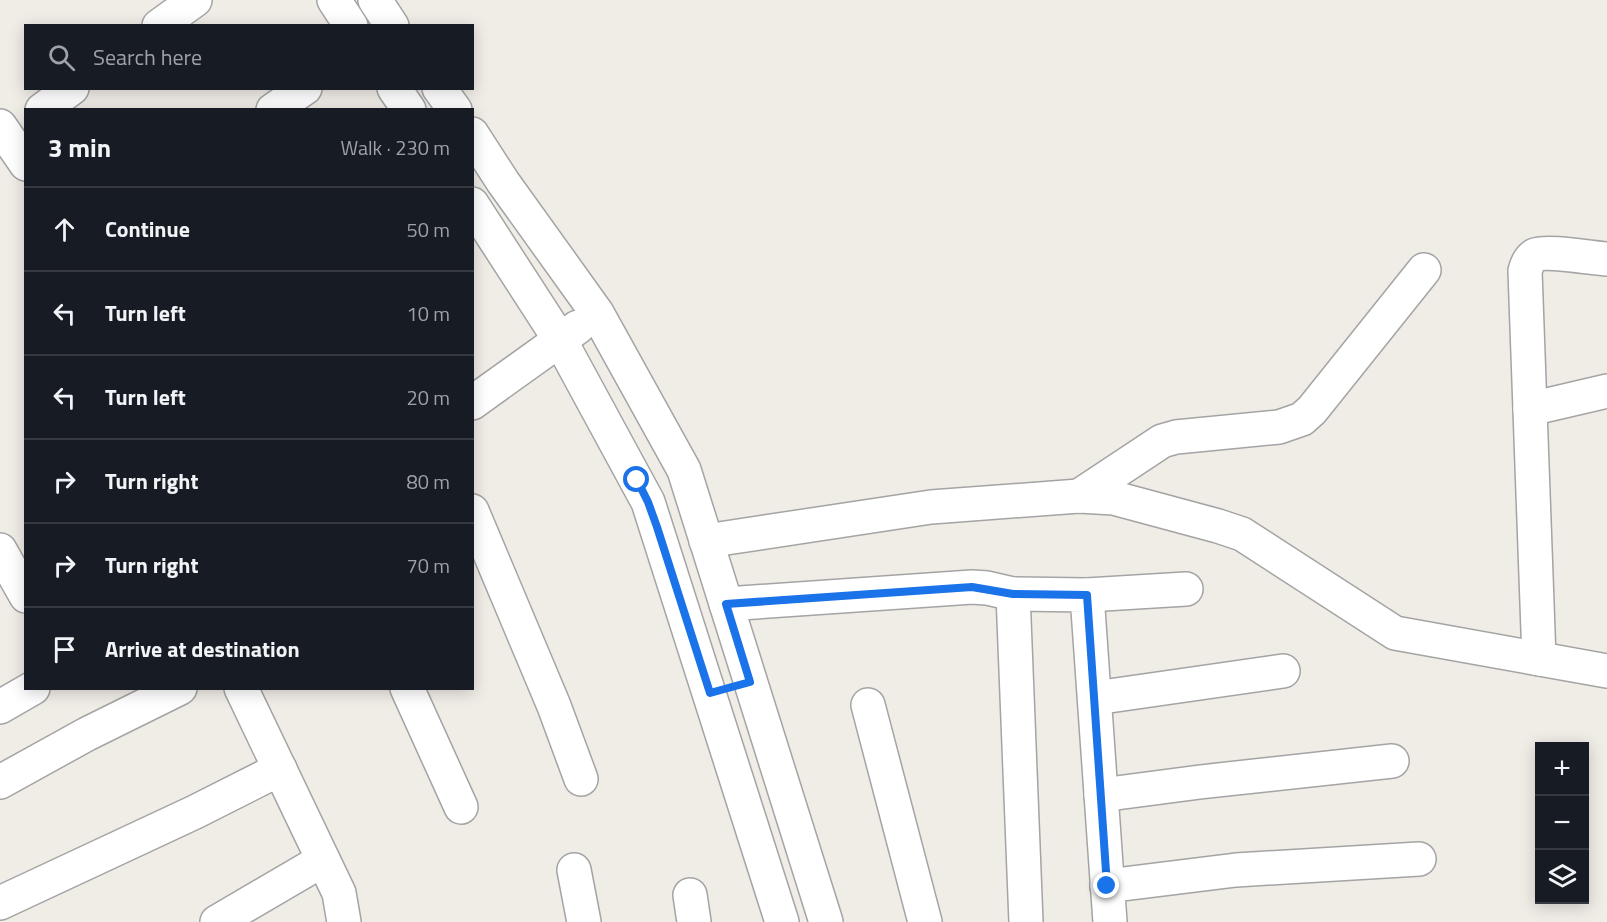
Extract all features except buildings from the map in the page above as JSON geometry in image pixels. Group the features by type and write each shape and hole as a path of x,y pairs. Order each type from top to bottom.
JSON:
{"street":[{"path":"162,24 195,0"},
{"path":"334,0 350,24"},
{"path":"375,0 391,24"},
{"path":"45,108 69,90"},
{"path":"276,108 302,90"},
{"path":"395,90 408,108"},
{"path":"440,90 454,108"},
{"path":"11,128 24,159"},
{"path":"474,137 597,313 684,470 826,922"},
{"path":"474,207 560,340 648,502 782,922"},
{"path":"1539,659 1526,271 1529,260 1536,255 1548,253 1607,259"},
{"path":"1079,496 1162,441 1176,437 1279,427 1302,419 1312,410 1424,270"},
{"path":"474,402 597,313"},
{"path":"1530,409 1607,391"},
{"path":"706,541 923,508 1079,496 1114,498 1242,534 1395,633 1607,670"},
{"path":"474,516 554,706 581,779"},
{"path":"0,550 24,592"},
{"path":"726,604 972,587 1013,594 1087,595 1186,589"},
{"path":"1013,594 1026,922"},
{"path":"1087,595 1110,922"},
{"path":"1095,698 1283,671"},
{"path":"710,693 750,682"},
{"path":"0,707 30,690"},
{"path":"0,782 87,734 176,690"},
{"path":"242,690 339,893 344,922"},
{"path":"408,690 461,807"},
{"path":"868,705 925,922"},
{"path":"1101,795 1392,761"},
{"path":"0,903 195,812 280,769"},
{"path":"1107,886 1236,870 1419,859"},
{"path":"217,922 323,860"},
{"path":"574,870 584,922"}],"route":[{"path":"637,480 657,527 710,693 750,682 726,604 972,587 1013,594 1087,595 1107,886"}]}
